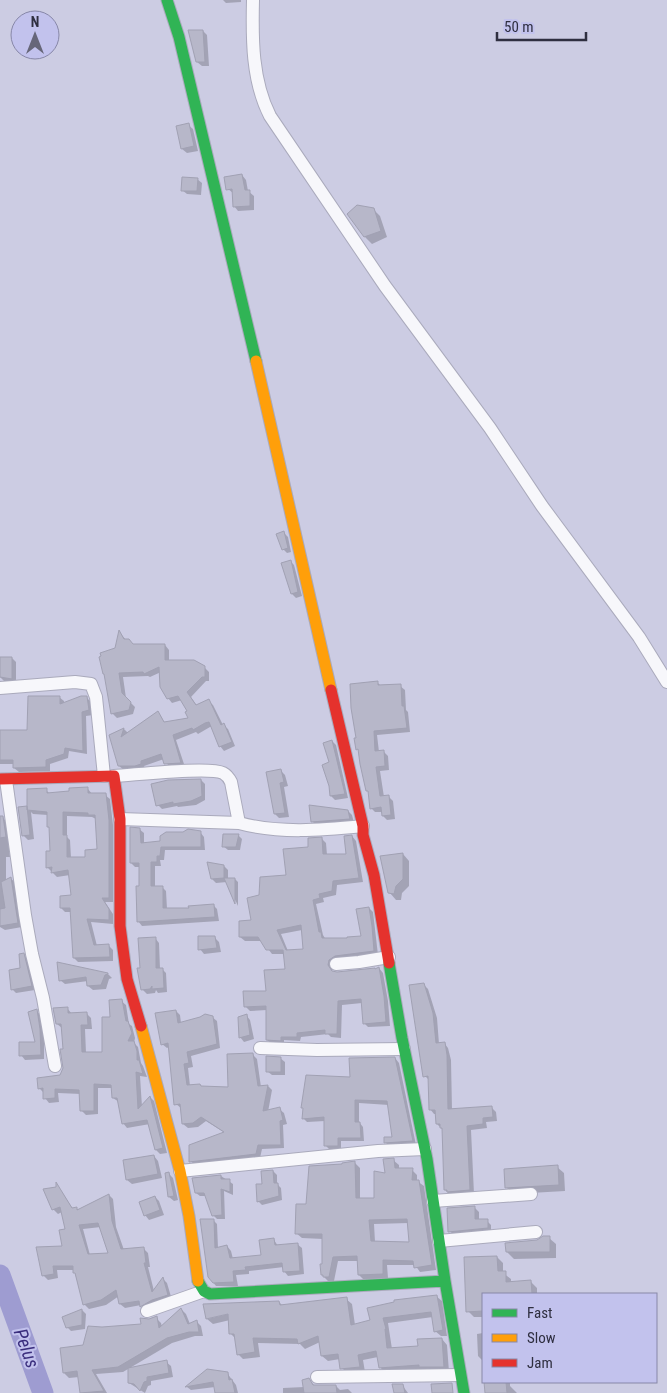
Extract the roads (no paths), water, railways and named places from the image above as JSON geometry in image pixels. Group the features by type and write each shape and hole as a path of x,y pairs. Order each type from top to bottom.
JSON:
{"street":[{"path":"167,0 179,36 226,229 363,826 363,835 374,875 404,1049 425,1149 464,1393"},
{"path":"253,0 252,27 256,73 264,104 270,116 385,286 490,428 542,506 639,637 667,682"},
{"path":"0,688 75,682 91,684 96,697 109,776 120,819 118,871 120,926 127,979 160,1092 180,1171 189,1216 198,1281 204,1292"},
{"path":"55,1066 43,998 24,915 3,779 109,776 180,771 222,772 228,776 230,782 239,823"},
{"path":"120,819 239,823 250,826 316,831 363,826"},
{"path":"336,964 389,957"},
{"path":"260,1048 317,1050 404,1049"},
{"path":"180,1171 368,1152 425,1149"},
{"path":"433,1201 531,1194"},
{"path":"439,1241 536,1232"},
{"path":"147,1311 204,1292 210,1294 445,1281"},
{"path":"316,1377 460,1375"}],"waterway":[{"name":"Pelus","path":"0,1275 43,1393"}]}
